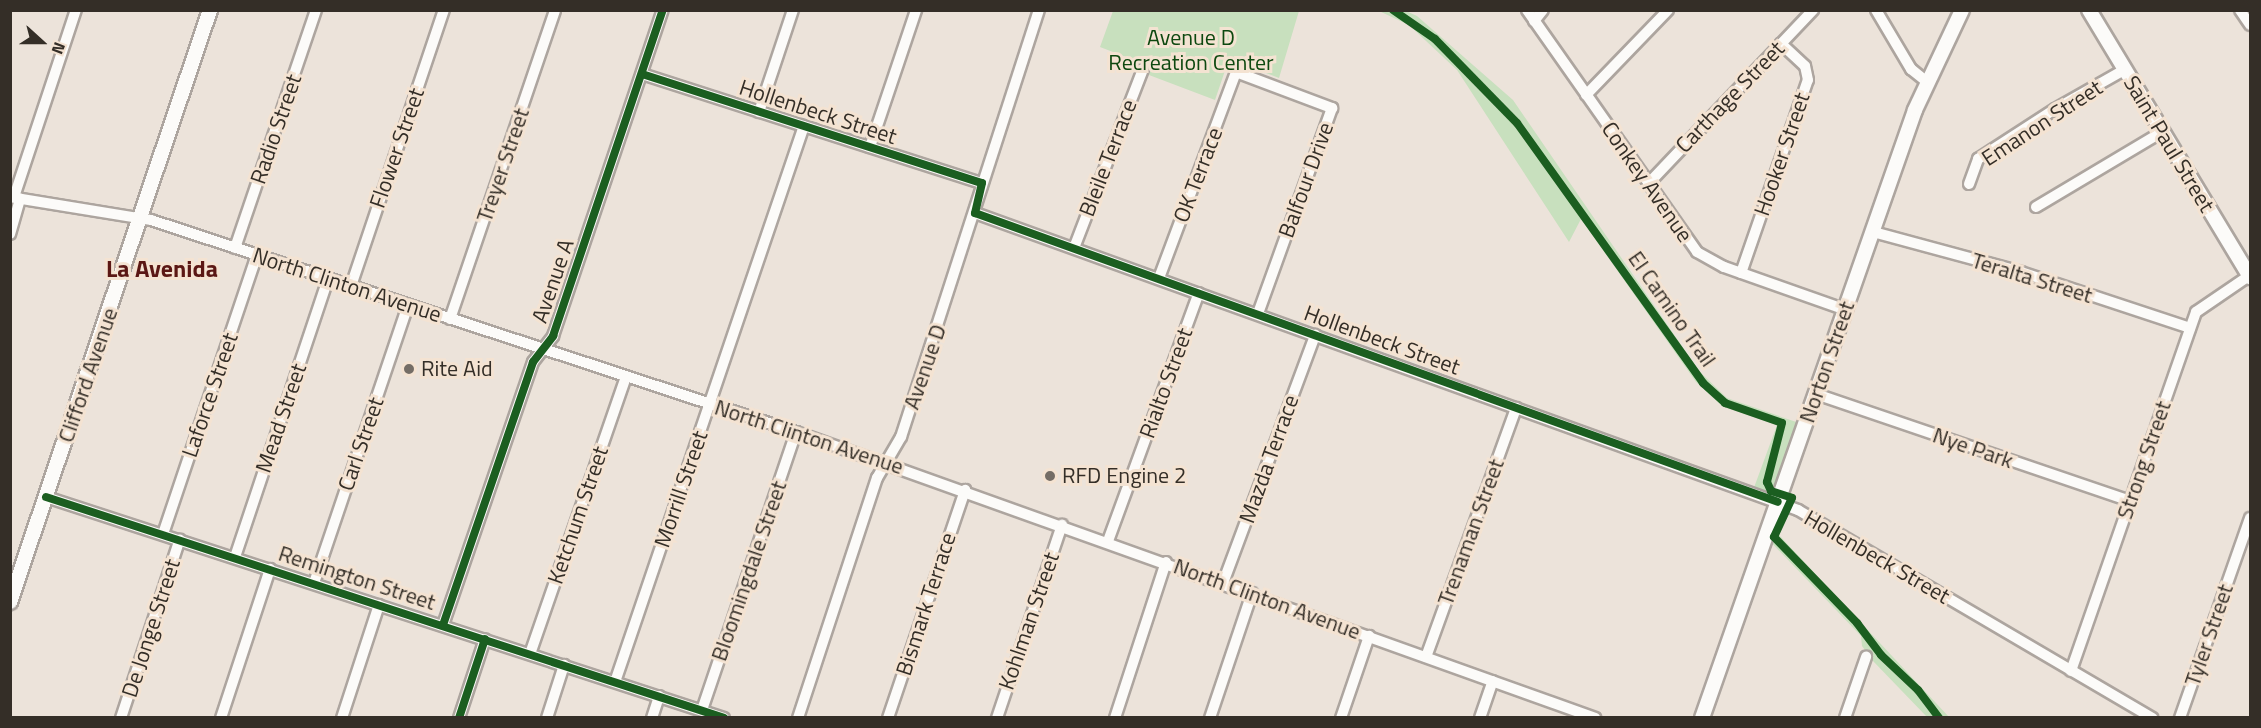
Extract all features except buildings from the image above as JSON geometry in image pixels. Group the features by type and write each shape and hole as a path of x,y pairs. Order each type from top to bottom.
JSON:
{"main road":[{"name":"Clifford Avenue","path":"10,602 142,218 210,10"},
{"name":"Norton Street","path":"1702,717 1927,82 1962,10"},
{"name":"Saint Paul Street","path":"2089,10 2250,276"}],"street":[{"path":"10,234 15,197 76,10"},
{"name":"Radio Street","path":"235,248 316,10"},
{"name":"Flower Street","path":"351,286 444,10"},
{"name":"Treyer Street","path":"450,319 555,10"},
{"name":"Avenue A","path":"443,625 533,362 553,336 663,10"},
{"path":"759,111 793,10"},
{"path":"870,147 916,10"},
{"name":"Avenue D","path":"798,717 877,478 899,443 1039,10"},
{"name":"Conkey Avenue","path":"1527,10 1697,252 1741,273 1846,310"},
{"path":"1534,21 1543,10"},
{"path":"1587,96 1668,10"},
{"name":"Carthage Street","path":"1648,184 1813,10"},
{"path":"1876,10 1911,69 1927,82"},
{"path":"2240,10 2250,25"},
{"name":"Hooker Street","path":"1741,273 1808,80 1805,66 1781,44"},
{"name":"Bleile Terrace","path":"1074,248 1143,69"},
{"name":"Emanon Street","path":"1969,184 1978,159 2055,109 2124,70"},
{"name":"OK Terrace","path":"1159,278 1236,72"},
{"name":"Balfour Drive","path":"1236,72 1332,108 1257,314"},
{"name":"Hollenbeck Street","path":"642,74 982,183"},
{"name":"Morrill Street","path":"615,682 804,126"},
{"path":"2036,207 2162,132"},
{"name":"North Clinton Avenue","path":"15,197 142,218 796,432 1108,541 1590,717"},
{"name":"Hollenbeck Street","path":"975,213 1778,502 1805,514 2152,717"},
{"name":"Teralta Street","path":"1872,232 2021,272 2190,328"},
{"name":"Laforce Street","path":"163,534 257,255"},
{"name":"Strong Street","path":"2071,671 2190,328 2201,305 2250,276"},
{"name":"Mead Street","path":"235,557 328,279"},
{"name":"Rialto Street","path":"1108,541 1199,293"},
{"name":"Carl Street","path":"314,583 408,305"},
{"name":"Mazda Terrace","path":"1223,583 1315,335"},
{"name":"Ketchum Street","path":"530,654 626,376"},
{"name":"Nye Park","path":"1816,394 2130,501"},
{"name":"Trenaman Street","path":"1426,657 1516,408"},
{"name":"Bloomingdale Street","path":"702,710 796,432"},
{"name":"Bismark Terrace","path":"888,717 964,490"},
{"name":"Remington Street","path":"46,497 724,717"},
{"name":"Tyler Street","path":"2180,717 2250,518"},
{"name":"Kohlman Street","path":"997,717 1062,525"},
{"name":"De Jonge Street","path":"121,717 180,539"},
{"path":"1115,717 1166,562"},
{"path":"221,717 270,569"},
{"path":"1210,717 1252,593"},
{"path":"342,717 379,605"},
{"path":"1341,717 1369,636"},
{"path":"459,717 485,639"},
{"path":"1845,717 1866,657"},
{"path":"547,717 564,665"},
{"path":"1480,717 1493,681"},
{"path":"652,717 659,696"}],"green space":[{"name":"Avenue D Recreation Center","path":"1113,11 1299,11 1279,78 1229,59 1215,100 1149,75 1152,67 1100,47"},
{"path":"1379,11 1406,11 1417,16 1513,100 1699,371 1727,398 1805,425 1782,491 1795,495 1779,535 1949,717 1927,717 1873,661 1862,646 1861,636 1765,536 1777,502 1752,493 1777,425 1722,406 1696,382 1581,219 1569,242 1457,70 1409,25"}],"cycle path":[{"path":"443,625 533,362 553,336 663,10"},
{"name":"El Camino Trail","path":"1393,10 1435,39 1517,123 1703,383 1725,403 1782,423 1767,482 1771,491 1792,498 1774,537 1857,623 1881,655 1918,690 1939,718"},
{"path":"642,74 982,183 975,213 1778,502"},
{"path":"46,497 724,718"},
{"path":"459,718 485,639"}],"place":[{"name":"Rite Aid","path":"409,369"},
{"name":"RFD Engine 2","path":"1050,476"}],"district":[{"name":"La Avenida","path":"162,269"}]}
